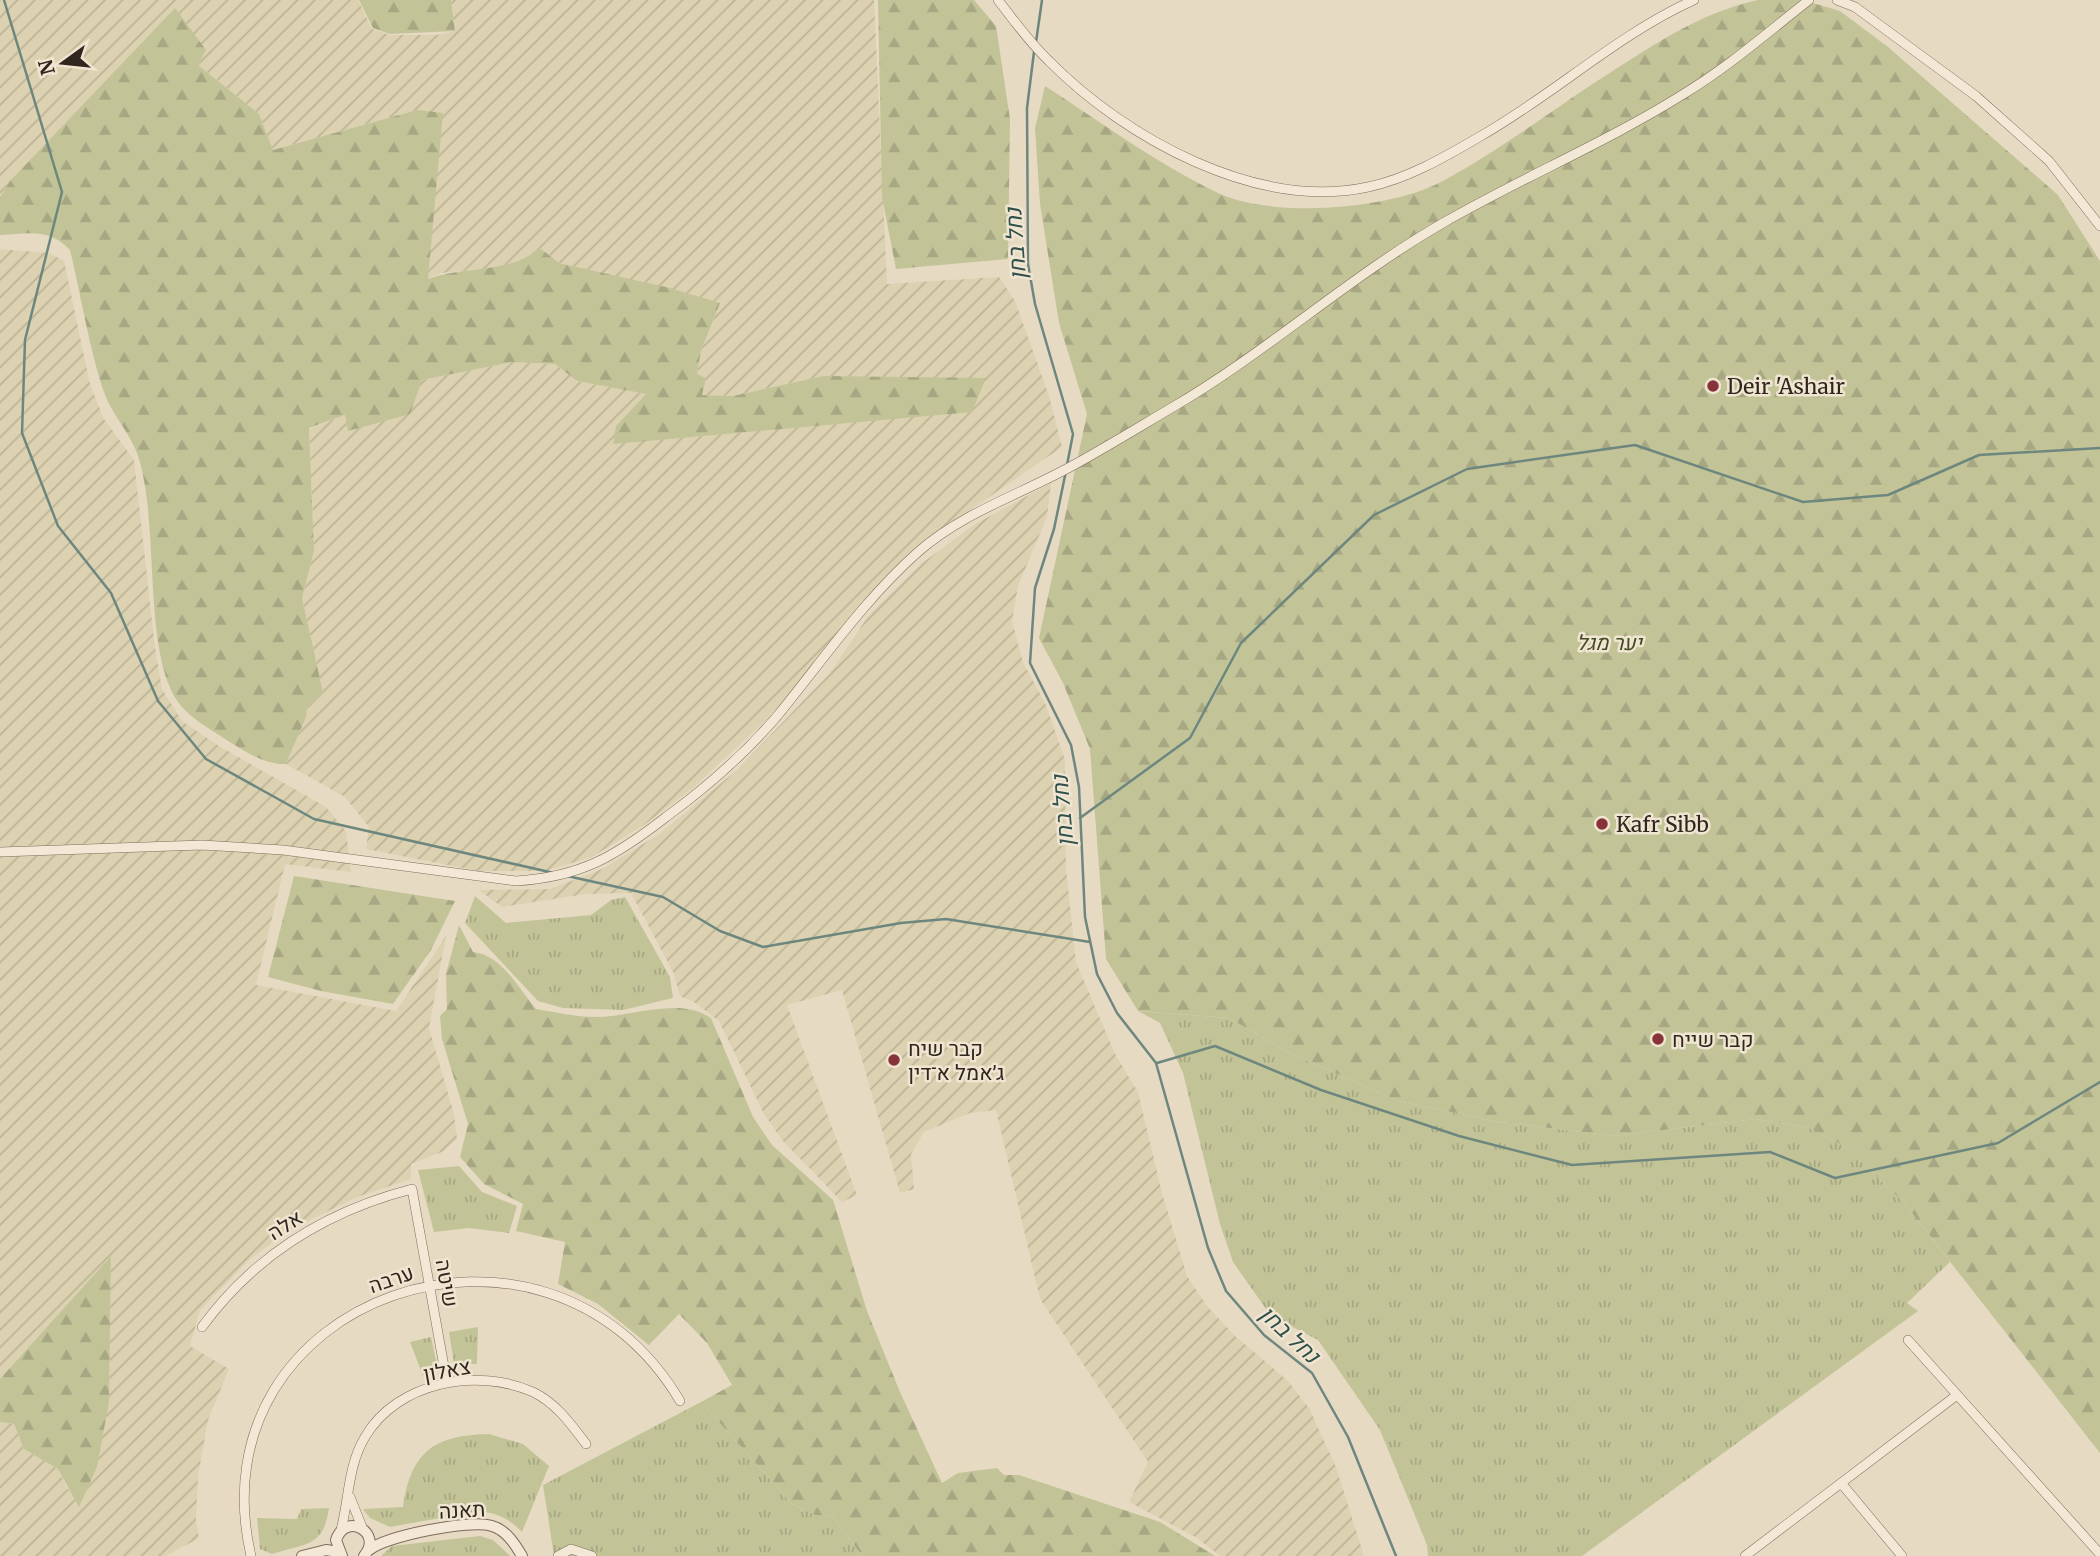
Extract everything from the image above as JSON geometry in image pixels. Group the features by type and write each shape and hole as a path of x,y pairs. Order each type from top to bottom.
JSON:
{"street":[{"path":"998,0 1048,61 1080,90 1138,131 1228,175 1289,189 1333,192 1369,187 1419,169 1481,136 1694,0"},
{"path":"0,852 202,845 283,850 516,881 560,877 602,861 682,805 738,757 776,717 878,591 947,530 994,503 1069,468 1178,404 1441,224 1682,96 1809,0"},
{"path":"1837,0 1854,7 1976,96 2049,161 2100,226"},
{"name":"שיטה","path":"412,1189 447,1383"},
{"name":"אלה","path":"202,1327 236,1285 278,1249 353,1208 412,1189"},
{"name":"ערבה","path":"251,1556 245,1511 248,1461 263,1413 284,1378 305,1352 336,1323 367,1306 429,1284 467,1281 506,1282 572,1301 605,1319 638,1345 667,1379 680,1402"},
{"path":"1908,1340 2100,1554"},
{"name":"צאלון","path":"339,1534 358,1450 379,1419 410,1395 447,1383 499,1383 534,1393 561,1412 586,1444"},
{"path":"1745,1556 1957,1395"},
{"path":"1841,1483 1902,1556"},
{"path":"349,1492 370,1540 366,1553"},
{"name":"תאנה","path":"364,1529 391,1537 484,1524 500,1530 523,1556"},
{"path":"302,1556 318,1551 352,1525 364,1529"},
{"path":"318,1551 340,1554 339,1534"},
{"name":"תאנה","path":"366,1553 391,1537"},
{"path":"558,1556 571,1549 592,1556"}],"shaded area":[{"path":"0,0 358,0 372,29 390,35 437,35 455,31 451,0 874,0 887,284 999,277 1015,301 1049,396 1062,447 925,541 893,572 765,721 693,788 644,825 592,857 545,871 478,871 366,849 369,827 345,797 286,764 306,717 307,707 323,692 302,598 314,551 309,429 345,415 348,431 422,380 512,362 555,364 577,381 647,394 616,426 823,376 733,396 702,395 697,374 701,351 720,303 559,263 540,248 530,256 497,268 441,273 427,279 417,110 273,150 259,114 198,65 175,9 10,181 0,197"},
{"path":"0,249 49,253 64,261 90,384 104,419 134,460 162,689 182,721 219,746 326,807 346,831 351,872 285,864 256,985 396,1011 446,936 429,1028 454,1114 457,1139 442,1152 411,1164 411,1179 360,1196 291,1229 249,1260 200,1310 190,1346 229,1369 208,1420 198,1476 196,1520 199,1538 166,1556 0,1556 0,1422 14,1424 24,1449 58,1469 68,1490 109,1402 111,1257 0,1379"},
{"path":"1051,483 1047,517 1018,586 1012,621 1023,662 1046,705 1065,760 1066,869 1076,962 1115,1054 1138,1092 1162,1193 1187,1276 1207,1306 1235,1336 1287,1380 1309,1408 1336,1467 1364,1556 1220,1556 1197,1538 1129,1502 1148,1462 1040,1299 996,1110 970,1113 924,1132 911,1154 914,1189 900,1193 842,990 787,1005 857,1195 842,1202 782,1140 764,1114 719,1021 694,1002 680,996 674,974 631,893 586,894 502,907 479,890 550,889 602,869 658,835 737,770 830,673 869,615 921,564 975,524"}],"green space":[{"path":"359,0 451,0 455,31 390,34 373,28"},
{"path":"878,0 974,0 996,26 1010,119 1008,259 896,269 882,197"},
{"name":"יער מגל","path":"1758,0 1803,0 1840,11 1888,47 2058,195 2100,261 2100,1453 1904,1203 1846,1147 1809,1128 1756,1119 1614,1136 1499,1122 1398,1101 1290,1053 1229,1018 1138,1011 1106,959 1090,749 1063,683 1039,638 1087,414 1059,323 1040,204 1035,128 1045,86 1150,155 1216,192 1267,206 1330,208 1393,199 1443,181 1673,34 1714,14"},
{"path":"175,8 206,50 198,65 259,114 273,150 417,110 443,113 428,279 500,266 527,257 540,248 559,263 670,288 720,303 701,351 697,374 706,378 702,395 733,396 823,376 986,378 972,412 613,444 616,426 646,394 577,381 555,364 512,362 422,380 410,414 348,431 345,415 309,428 314,551 302,598 323,692 307,707 306,717 286,764 256,757 188,713 178,702 167,679 155,619 145,483 135,448 105,395 90,343 70,250 54,238 38,233 0,235 0,197 10,181"},
{"path":"294,876 455,901 431,950 393,1004 321,991 268,977"},
{"path":"475,896 506,923 591,915 611,900 625,897 670,977 673,998 623,1010 563,1008 538,1001 465,923"},
{"path":"459,925 473,952 493,959 501,966 536,1009 595,1017 670,1008 698,1012 711,1018 753,1117 772,1145 833,1200 867,1311 900,1392 942,1483 958,1473 997,1468 1004,1475 1019,1475 1160,1522 1215,1556 858,1556 860,1553 832,1516 815,1515 792,1504 701,1402 732,1385 707,1343 679,1314 649,1345 598,1304 558,1284 565,1242 516,1231 523,1204 484,1184 460,1157 468,1124 442,1039 440,1016 447,1009 446,974"},
{"path":"1138,1011 1229,1018 1290,1053 1398,1101 1499,1122 1614,1136 1756,1119 1809,1128 1846,1147 1904,1203 1950,1262 1907,1303 1918,1311 1582,1556 1428,1556 1427,1545 1380,1430 1318,1340 1271,1316 1233,1262 1220,1224 1183,1073 1160,1023"},
{"path":"459,1166 482,1192 517,1206 509,1233 469,1228 434,1232 418,1170"},
{"path":"111,1256 109,1402 97,1467 79,1507 58,1469 24,1449 14,1424 0,1422 0,1379"},
{"path":"478,1327 477,1364 454,1364 449,1332"},
{"path":"431,1337 438,1370 423,1376 410,1342"},
{"path":"701,1402 792,1504 815,1515 832,1516 860,1553 858,1556 554,1556 543,1485"},
{"path":"489,1434 523,1444 549,1466 522,1532 508,1520 486,1512 390,1527 370,1518 363,1509 403,1507 412,1472 429,1450 454,1438"},
{"path":"329,1508 322,1531 311,1542 272,1554 260,1549 257,1518 297,1519 301,1509"},
{"path":"480,1536 493,1540 510,1556 381,1556 392,1546"}],"waterway":[{"path":"4,0 62,192 25,340 22,433 58,526 111,593 158,701 206,759 314,819 554,873"},
{"name":"נחל בחן","path":"1036,42 1042,0"},
{"name":"נחל בחן","path":"1034,52 1027,108 1028,264 1035,304 1073,434 1067,465"},
{"path":"1080,818 1190,738 1241,643 1374,515 1467,469 1635,445 1803,502 1888,495 1979,455 2100,448"},
{"name":"נחל בחן","path":"1066,471 1054,529 1035,588 1030,663 1071,745 1079,787 1085,917 1097,974 1117,1013 1156,1063 1208,1248 1226,1291 1264,1335 1312,1373 1348,1437 1396,1556"},
{"path":"567,876 663,897 720,931 763,947 901,923 946,919 1090,942"},
{"path":"1157,1063 1215,1046 1321,1090 1459,1136 1572,1165 1770,1152 1835,1178 1998,1143 2100,1082"}],"place":[{"name":"Deir 'Ashair","path":"1713,386"},
{"name":"Kafr Sibb","path":"1602,824"},
{"name":"קבר שייח","path":"1658,1039"},
{"name":"קבר שיח ג׳אמל א־דין","path":"894,1060"}]}
